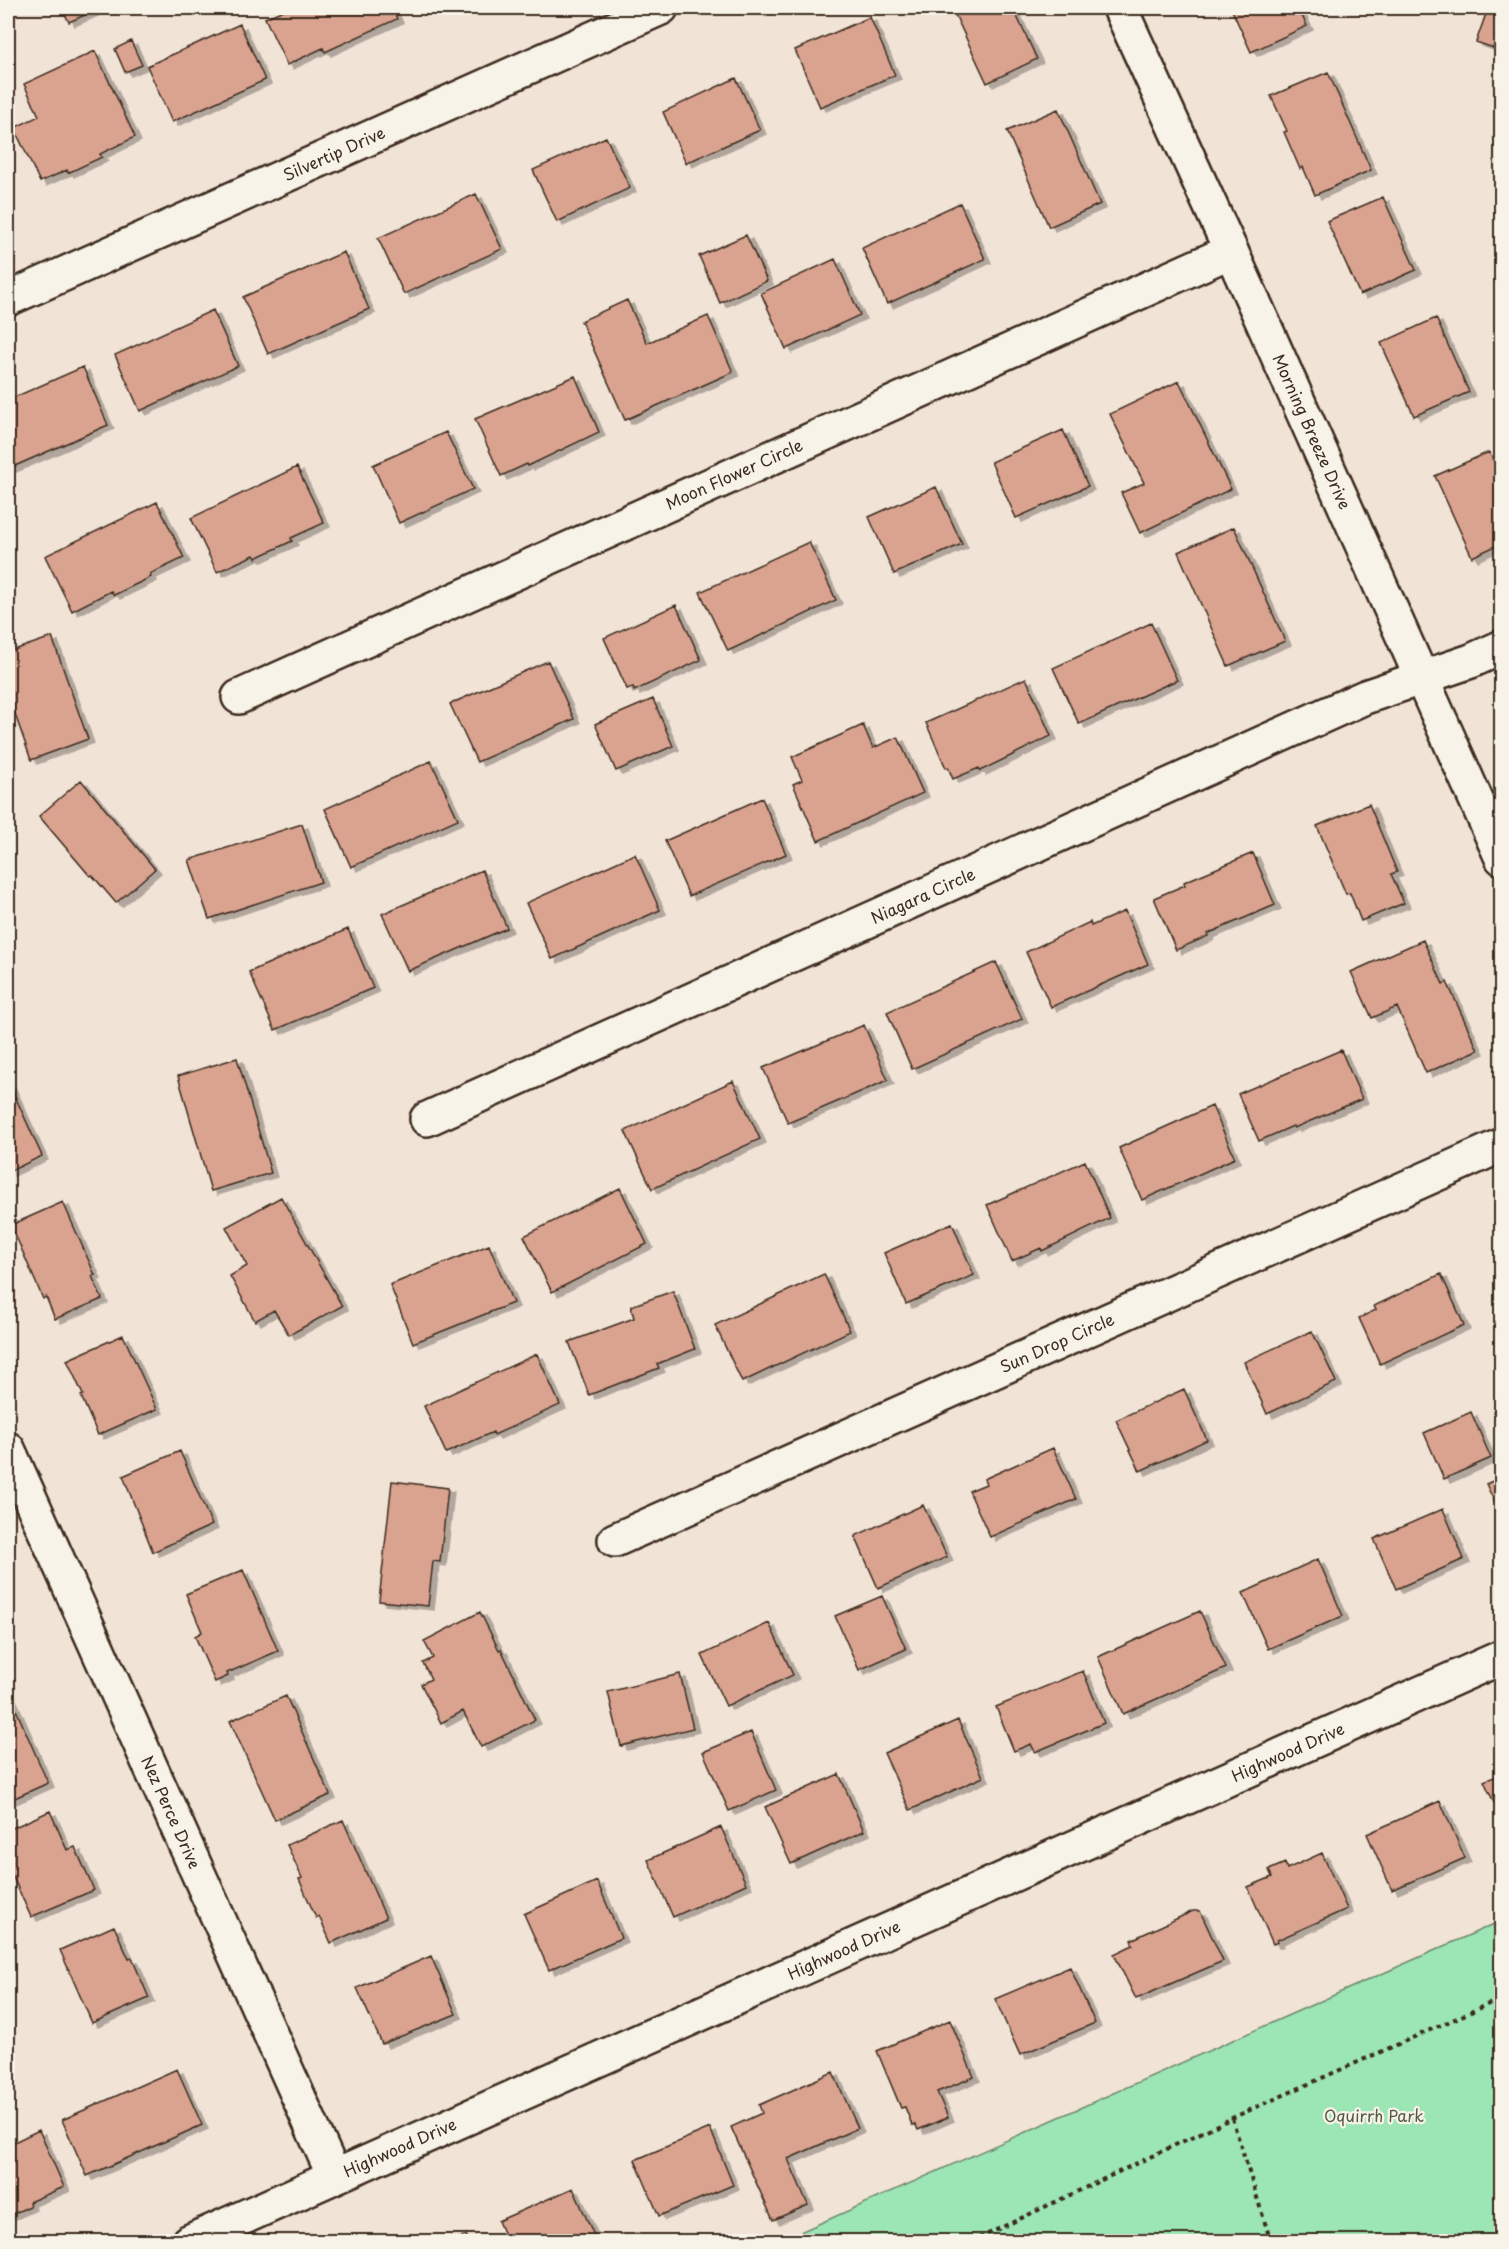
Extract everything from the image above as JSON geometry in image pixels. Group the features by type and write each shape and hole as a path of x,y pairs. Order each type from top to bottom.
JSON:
{"street":[{"name":"Silvertip Drive","path":"8,299 661,8"},
{"name":"Morning Breeze Drive","path":"1120,8 1502,858"},
{"name":"Moon Flower Circle","path":"239,697 1231,251"},
{"name":"Niagara Circle","path":"427,1119 1354,702 1471,661 1502,647"},
{"name":"Sun Drop Circle","path":"615,1540 1502,1145"},
{"name":"Nez Perce Drive","path":"8,1449 334,2176"},
{"name":"Highwood Drive","path":"188,2241 1502,1657"}],"path":[{"path":"971,2241 1232,2118 1502,1998"},
{"path":"1232,2118 1271,2241"}],"green space":[{"name":"Oquirrh Park","path":"1501,1921 1501,2241 780,2241"}],"building":[{"path":"62,8 93,8 94,11 69,22"},
{"path":"288,8 392,8 397,19 325,52 323,48 287,65 265,18"},
{"path":"952,8 1013,8 1037,59 987,83"},
{"path":"1231,8 1298,8 1307,26 1251,52"},
{"path":"1488,8 1502,8 1502,51 1476,42"},
{"path":"870,17 895,75 820,107 795,50"},
{"path":"240,24 265,80 172,122 147,66"},
{"path":"131,41 142,65 125,72 115,49"},
{"path":"95,51 135,137 100,154 102,157 68,173 67,170 40,182 14,128 39,116 24,84"},
{"path":"1328,72 1371,170 1315,195 1303,167 1300,169 1284,132 1287,131 1271,96"},
{"path":"736,78 760,130 686,163 663,112"},
{"path":"1058,109 1100,204 1049,227 1007,131"},
{"path":"606,137 630,188 557,222 533,170"},
{"path":"476,194 502,249 404,294 378,238"},
{"path":"1383,197 1416,270 1360,295 1327,221"},
{"path":"960,203 985,259 887,304 862,248"},
{"path":"746,235 767,281 720,303 699,256"},
{"path":"344,252 369,309 268,354 243,297"},
{"path":"835,259 860,315 786,349 761,293"},
{"path":"627,300 647,343 708,316 733,372 625,420 581,321"},
{"path":"213,310 238,366 140,411 115,355"},
{"path":"1436,318 1469,392 1414,416 1381,343"},
{"path":"83,367 108,425 8,469 8,400"},
{"path":"575,376 599,432 528,466 527,464 501,476 475,419"},
{"path":"1179,381 1231,489 1140,533 1121,493 1144,483 1110,414"},
{"path":"1063,430 1088,486 1016,518 991,462"},
{"path":"446,432 473,489 399,523 373,465"},
{"path":"1489,452 1502,478 1502,543 1472,557 1435,476"},
{"path":"297,467 324,523 256,558 254,555 217,572 191,518"},
{"path":"936,487 962,544 894,574 869,517"},
{"path":"157,502 184,558 114,595 111,591 72,611 45,556"},
{"path":"1234,527 1285,641 1228,666 1178,552"},
{"path":"809,542 836,600 728,651 700,592"},
{"path":"676,605 701,660 634,691 633,687 627,689 604,638"},
{"path":"1151,623 1177,680 1079,724 1053,668"},
{"path":"52,637 88,739 31,760 8,694 8,652"},
{"path":"548,661 574,719 477,762 450,704"},
{"path":"1026,678 1051,736 980,771 979,768 953,779 926,723"},
{"path":"653,699 673,746 616,771 595,724"},
{"path":"863,725 873,748 898,737 923,793 818,841 793,784 802,780 792,757"},
{"path":"431,761 458,819 351,867 325,809"},
{"path":"81,780 155,869 116,903 39,816"},
{"path":"762,798 786,854 689,896 665,841"},
{"path":"1369,804 1397,872 1391,874 1404,903 1361,921 1350,893 1346,894 1317,826"},
{"path":"302,824 321,882 209,919 189,860"},
{"path":"1253,853 1275,905 1176,950 1154,898 1185,885 1184,882"},
{"path":"635,854 660,910 552,959 526,903"},
{"path":"482,870 507,928 408,971 382,914"},
{"path":"1125,911 1148,964 1051,1007 1026,952 1090,922 1091,926"},
{"path":"348,929 373,988 275,1030 249,972"},
{"path":"1423,940 1443,984 1447,982 1478,1050 1426,1073 1397,1007 1372,1018 1351,972"},
{"path":"996,962 1022,1019 912,1069 887,1012"},
{"path":"864,1025 888,1080 788,1123 763,1068"},
{"path":"1341,1050 1362,1099 1259,1141 1238,1094"},
{"path":"237,1058 271,1173 211,1191 178,1076"},
{"path":"733,1081 760,1139 652,1189 625,1131"},
{"path":"8,1083 42,1156 8,1172"},
{"path":"1212,1106 1235,1158 1142,1200 1119,1148"},
{"path":"1085,1161 1110,1218 1042,1251 1041,1248 1012,1261 987,1205"},
{"path":"620,1188 647,1244 552,1292 524,1236"},
{"path":"281,1197 342,1306 289,1335 274,1310 255,1321 230,1276 247,1266 226,1227"},
{"path":"63,1202 95,1275 92,1276 102,1299 55,1319 46,1297 43,1299 11,1225"},
{"path":"952,1223 974,1275 906,1304 884,1253"},
{"path":"489,1245 513,1303 413,1343 390,1285"},
{"path":"824,1274 850,1331 742,1382 715,1325"},
{"path":"1441,1274 1464,1325 1380,1364 1359,1318 1376,1310 1374,1306"},
{"path":"673,1291 695,1349 657,1364 659,1368 589,1395 569,1342 634,1318 631,1306"},
{"path":"1312,1331 1336,1382 1267,1414 1244,1362"},
{"path":"123,1335 157,1409 98,1435 67,1360"},
{"path":"537,1354 560,1405 494,1435 493,1432 446,1453 424,1406"},
{"path":"1184,1389 1207,1440 1140,1471 1116,1420"},
{"path":"1471,1412 1491,1458 1444,1479 1424,1433"},
{"path":"1053,1448 1076,1499 990,1537 969,1491 986,1484 984,1479"},
{"path":"180,1451 212,1525 153,1552 123,1476"},
{"path":"1502,1477 1502,1518 1486,1484"},
{"path":"392,1481 448,1488 440,1562 433,1561 428,1606 379,1601"},
{"path":"923,1505 947,1557 878,1588 855,1536"},
{"path":"1443,1509 1464,1559 1396,1589 1374,1539"},
{"path":"1318,1559 1343,1616 1268,1649 1243,1593"},
{"path":"243,1570 278,1651 227,1673 228,1676 215,1682 195,1636 202,1632 186,1594"},
{"path":"882,1596 906,1649 859,1670 835,1616"},
{"path":"1200,1611 1226,1668 1123,1714 1098,1657"},
{"path":"480,1612 499,1650 501,1649 535,1720 481,1747 463,1711 441,1723 421,1684 431,1679 423,1663 433,1658 424,1641"},
{"path":"769,1623 793,1675 726,1706 702,1655"},
{"path":"1083,1671 1104,1723 1035,1752 1031,1744 1014,1751 996,1707"},
{"path":"680,1674 693,1728 621,1746 608,1692"},
{"path":"8,1691 48,1783 8,1801"},
{"path":"286,1696 330,1795 275,1820 230,1721"},
{"path":"958,1720 983,1777 910,1810 884,1753"},
{"path":"751,1732 776,1790 729,1811 703,1752"},
{"path":"839,1774 864,1831 791,1864 765,1807"},
{"path":"1502,1774 1502,1820 1484,1781"},
{"path":"1440,1801 1465,1858 1392,1890 1367,1834"},
{"path":"50,1811 67,1850 75,1847 94,1890 31,1917 8,1866 8,1830"},
{"path":"343,1820 386,1918 331,1943 319,1916 316,1918 287,1845"},
{"path":"721,1827 746,1884 673,1917 648,1860"},
{"path":"1322,1853 1347,1909 1277,1940 1278,1942 1273,1944 1248,1887 1272,1877 1269,1870 1285,1863 1287,1869"},
{"path":"597,1881 621,1938 549,1970 524,1914"},
{"path":"1193,1911 1200,1911 1223,1961 1136,1999 1114,1954 1133,1945 1131,1940"},
{"path":"114,1926 129,1959 132,1958 149,1998 92,2023 60,1950"},
{"path":"431,1956 456,2014 382,2044 357,1988"},
{"path":"1070,1967 1095,2023 1020,2055 995,1999"},
{"path":"950,2020 974,2077 937,2092 948,2117 918,2130 916,2125 912,2125 905,2107 901,2108 877,2051"},
{"path":"177,2069 202,2125 87,2176 62,2120"},
{"path":"833,2072 858,2128 788,2159 808,2205 773,2220 731,2127 762,2113 759,2105"},
{"path":"710,2128 733,2185 659,2216 635,2160"},
{"path":"39,2130 64,2187 29,2202 30,2206 8,2216 8,2145"},
{"path":"573,2188 597,2242 507,2242 498,2221"},
{"path":"466,2235 469,2242 453,2242"}]}
